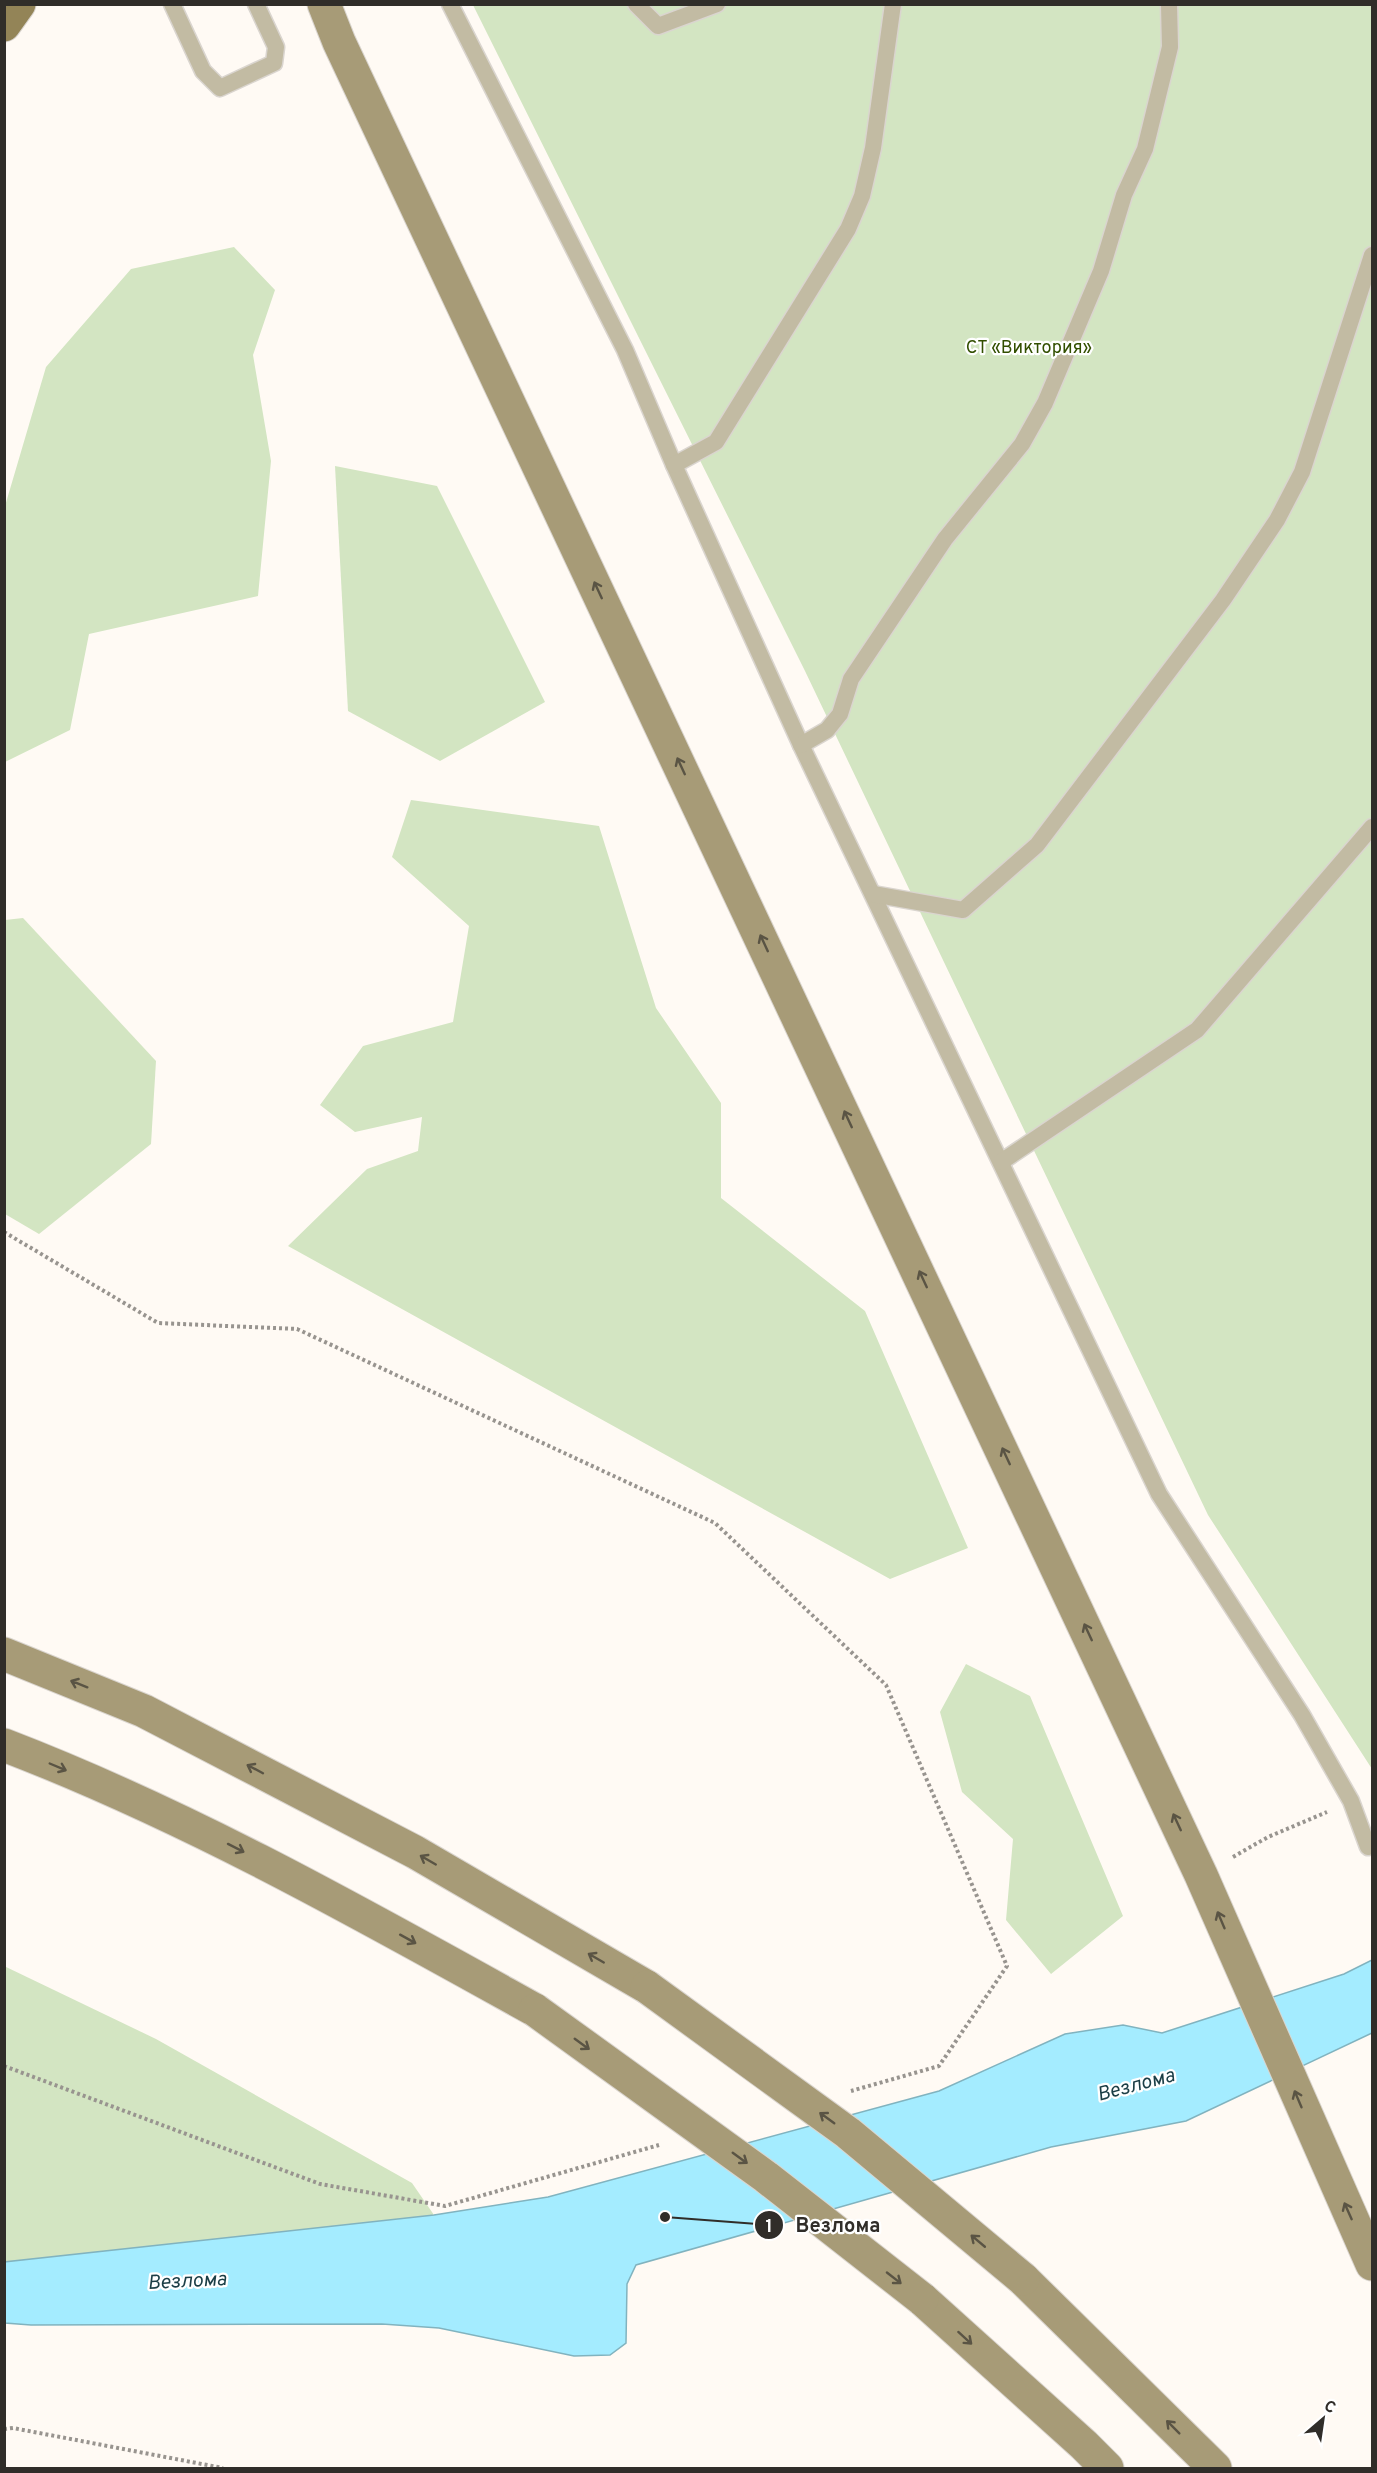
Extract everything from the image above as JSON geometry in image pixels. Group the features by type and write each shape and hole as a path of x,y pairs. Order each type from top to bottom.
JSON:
{"main road":[{"path":"4,25 19,4"},
{"path":"324,4 344,53 1202,1875 1372,2264"},
{"path":"4,1654 144,1711 415,1852 646,1987 848,2133 1023,2279 1215,2469"},
{"path":"4,1745 110,1789 219,1840 350,1906 535,2010 766,2177 922,2299 1084,2445 1107,2469"}],"lane":[{"path":"172,4 203,70 220,88 274,63 276,47 256,4"},
{"path":"450,4 625,350 674,465 801,745 1159,1494 1302,1715 1351,1801 1368,1847"},
{"path":"636,4 658,26 717,4"},
{"path":"674,465 716,442 848,228 862,196 873,148 893,4"},
{"path":"801,745 827,730 840,714 851,679 945,539 1022,444 1045,403 1101,271 1124,195 1145,149 1170,47 1169,4"},
{"path":"873,894 963,910 1037,845 1223,600 1277,520 1302,472 1372,255"},
{"path":"1001,1162 1197,1030 1372,827"}],"path":[{"path":"4,1232 158,1323 297,1329 715,1523 886,1684 1008,1966 939,2066 847,2092"},
{"path":"1268,1837 1351,1801"},
{"path":"4,2066 320,2184 445,2206 664,2144"},
{"path":"4,2429 13,2428 223,2469"}],"green space":[{"name":"СТ «Виктория»","path":"473,5 1372,5 1372,1769 1208,1515 805,671"},
{"path":"234,247 275,290 253,355 271,461 258,596 89,634 70,730 5,762 5,506 46,367 131,269"},
{"path":"335,466 437,486 545,702 440,761 348,711"},
{"path":"411,800 599,826 656,1008 721,1103 721,1198 865,1311 968,1548 890,1579 288,1246 367,1169 418,1151 422,1117 355,1132 320,1105 363,1046 453,1022 469,926 392,857"},
{"path":"23,918 156,1061 151,1144 39,1234 5,1214 5,920"},
{"path":"966,1664 1030,1696 1123,1916 1051,1974 1006,1920 1013,1839 962,1792 940,1712"},
{"path":"4,1966 156,2039 412,2183 434,2215 5,2262"}],"water":[{"path":"1372,1960 1372,2033 1186,2121 1051,2147 636,2265 627,2284 626,2343 610,2355 574,2356 439,2328 382,2324 31,2325 5,2323 4,2262 434,2215 548,2197 939,2091 1065,2034 1123,2025 1162,2033 1344,1974"}],"place":[{"name":"Везлома","path":"665,2217"}]}
